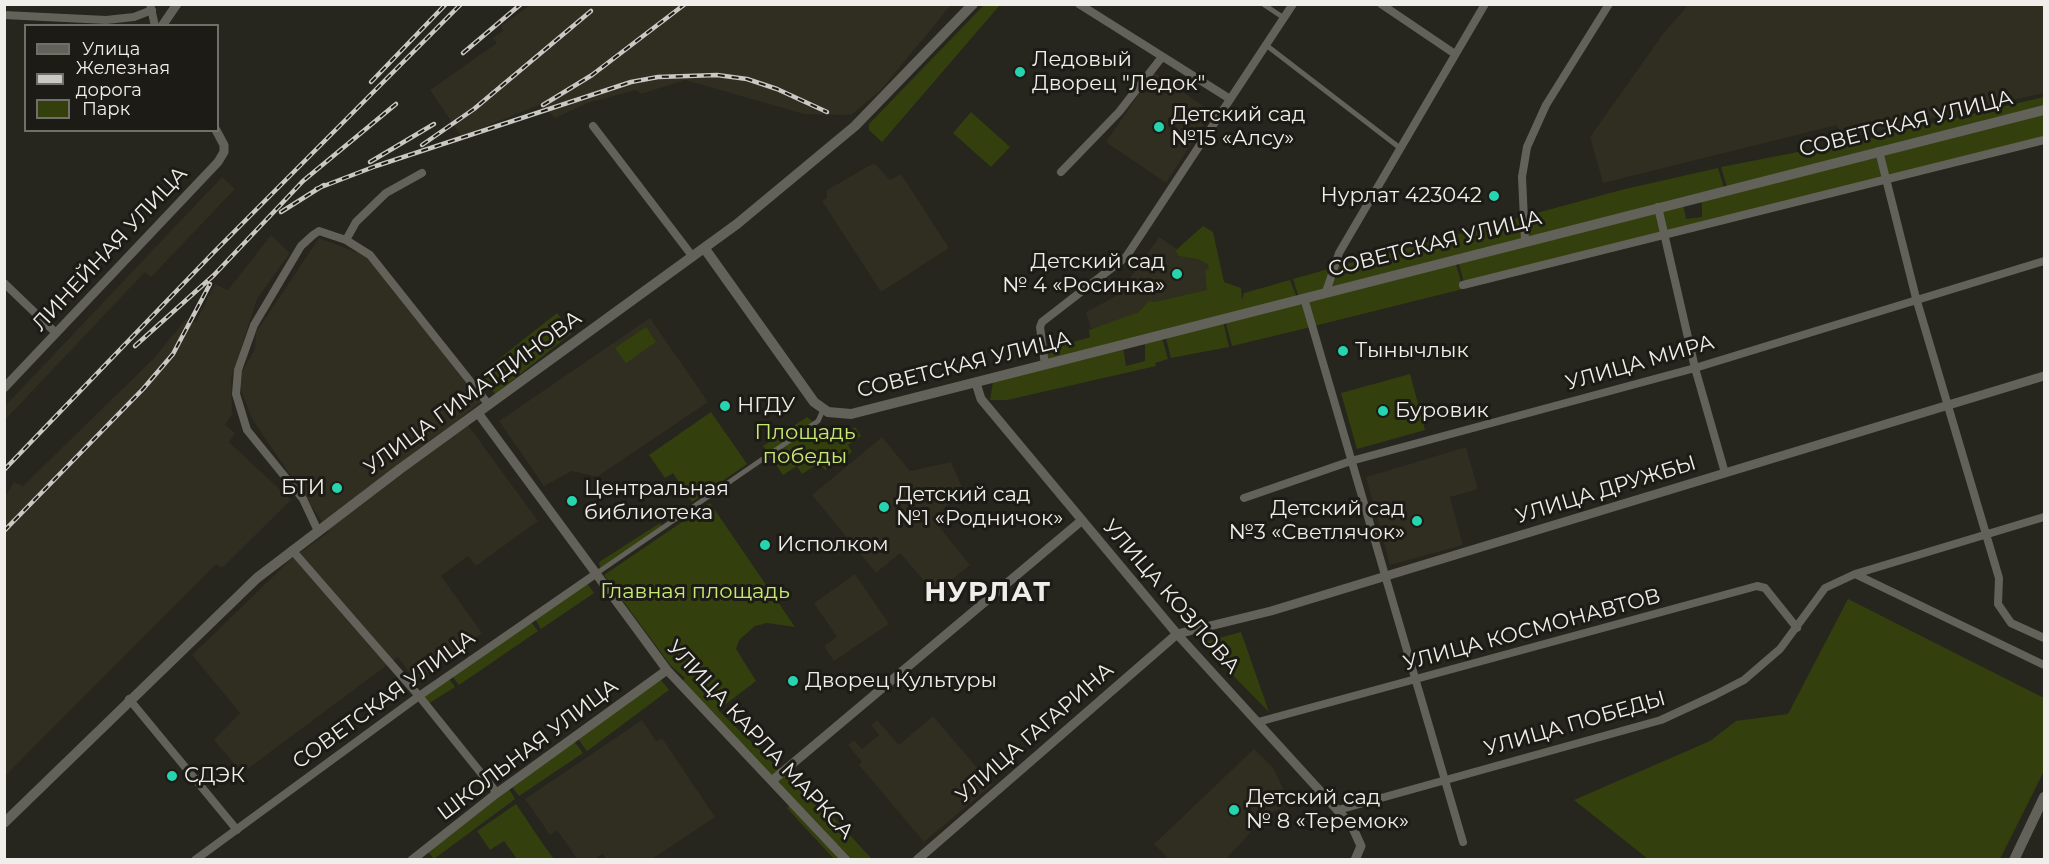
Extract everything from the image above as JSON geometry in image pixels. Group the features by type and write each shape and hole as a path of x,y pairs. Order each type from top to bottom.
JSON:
{"main road":[{"name":"УЛИЦА ГИМАТДИНОВА","path":"4,823 224,607 292,550 705,249 855,126 973,4"},
{"name":"СОВЕТСКАЯ УЛИЦА","path":"823,410 834,414 861,412 2044,110"},
{"path":"705,249 810,397 823,410"},
{"path":"2014,860 2044,797"}],"street":[{"path":"163,24 177,4"},
{"path":"1079,4 1230,99"},
{"path":"1263,4 1284,18"},
{"path":"1045,365 1040,327 1042,322 1126,257 1293,4"},
{"path":"1381,4 1455,54"},
{"path":"1326,292 1339,253 1485,4"},
{"path":"1525,242 1522,177 1527,147 1542,113 1609,4"},
{"path":"4,15 104,23 134,17 151,7 155,24"},
{"path":"1266,45 1400,148"},
{"path":"1061,172 1119,112 1162,57"},
{"path":"593,126 693,257"},
{"name":"ЛИНЕЙНАЯ УЛИЦА","path":"4,388 218,162 224,152 224,145 217,132"},
{"path":"1463,285 2044,141"},
{"path":"1879,151 1916,298 1999,578 1997,598 2000,610 2011,622 2044,638"},
{"path":"346,240 356,222 386,193 422,174"},
{"path":"1658,207 1695,368 1725,473"},
{"path":"318,531 303,499 247,430 238,405 236,382 254,325 301,246 319,231 346,240 370,255 489,405"},
{"name":"УЛИЦА МИРА","path":"1244,498 1351,460 1695,368 1916,298 2044,261"},
{"path":"4,283 56,333"},
{"path":"1304,298 1462,842"},
{"name":"УЛИЦА ДРУЖБЫ","path":"1177,634 1271,611 2044,375"},
{"name":"УЛИЦА КОЗЛОВА","path":"976,383 981,399 1081,521 1177,634 1352,826 1361,846 1355,860"},
{"path":"597,573 818,421 823,410"},
{"name":"УЛИЦА КАРЛА МАРКСА","path":"478,413 667,670 846,860"},
{"path":"1855,574 2044,517"},
{"path":"773,780 1081,521"},
{"path":"292,550 418,696 497,793"},
{"name":"СОВЕТСКАЯ УЛИЦА","path":"195,860 418,696 597,573"},
{"path":"1855,574 2044,665"},
{"name":"УЛИЦА ПОБЕДЫ","path":"1338,810 1661,720 1744,680 1780,649 1825,588 1855,574"},
{"name":"УЛИЦА КОСМОНАВТОВ","path":"1258,722 1416,681 1757,586 1766,588 1797,628"},
{"name":"УЛИЦА ГАГАРИНА","path":"917,860 1177,634"},
{"name":"ШКОЛЬНАЯ УЛИЦА","path":"412,860 497,793 667,670"},
{"path":"129,699 237,830"}],"shaded area":[{"path":"530,5 951,5 880,91 851,115 804,114 685,80 641,94 636,90 588,103 555,118 542,104 461,136 430,90 497,43 492,38 503,31 501,26"},
{"path":"1688,5 2044,5 2044,93 1841,139 1837,125 1603,183 1590,137 1662,35"},
{"name":"Детский сад №15 «Алсу»","path":"1154,72 1212,112 1166,183 1106,142"},
{"path":"874,163 890,180 901,174 949,248 881,292 822,201 827,198 827,190"},
{"path":"222,177 235,189 151,277 145,272 5,420 5,406"},
{"path":"271,235 290,253 257,299 231,379 232,415 225,425 235,433 229,442 291,500 222,568 216,564 5,776 5,497 14,482 23,486 154,358 186,319 196,322 215,284 228,290"},
{"name":"Детский сад № 4 «Росинка»","path":"1159,237 1186,255 1214,247 1226,294 1091,329 1086,312 1118,295"},
{"path":"319,238 367,256 481,402 462,417 538,521 476,566 468,556 441,576 482,633 416,682 398,657 242,773 214,740 240,713 192,655 291,559 329,532 252,419 237,380 255,349 256,332"},
{"path":"650,318 708,402 597,477 572,471 544,486 499,421"},
{"name":"Детский сад №1 «Родничок»","path":"882,437 910,471 951,462 964,492 932,518 970,565 935,594 900,553 876,573 812,495"},
{"name":"Детский сад №3 «Светлячок»","path":"1466,447 1478,489 1450,497 1463,545 1390,565 1366,477"},
{"path":"855,574 889,624 834,661 824,646 837,637 814,603"},
{"path":"933,716 992,785 924,842 859,765 862,762 848,745 854,740 862,749 879,735 871,725 877,720 899,745"},
{"path":"642,720 656,741 662,738 715,817 652,859 606,859 603,854 594,859 577,859 557,830 550,835 525,799"},
{"name":"Детский сад № 8 «Теремок»","path":"1254,749 1274,769 1290,804 1267,815 1226,859 1169,859 1154,844"}],"green space":[{"path":"984,5 1000,5 882,142 869,130 869,124"},
{"path":"2044,97 2044,108 1727,187 1721,167 1875,137"},
{"path":"971,112 1010,147 991,167 953,133"},
{"path":"2044,112 2044,138 1888,177 1882,153"},
{"path":"1877,153 1883,178 1666,233 1661,209 1683,203 1686,219 1702,217 1702,198"},
{"path":"1718,168 1724,188 1526,238 1526,216 1621,190"},
{"path":"1657,209 1662,233 1464,283 1458,260"},
{"path":"1522,217 1523,241 1329,290 1336,267"},
{"path":"1203,226 1213,232 1224,282 1241,288 1242,300 1244,293 1290,280 1297,298 1045,363 1044,351 1090,337 1089,330 1139,312 1149,301 1155,302 1207,290 1205,271 1209,268 1208,264 1198,259 1179,256 1175,251"},
{"path":"1455,261 1463,289 1314,326 1306,300"},
{"path":"1332,268 1326,291 1299,298 1293,279"},
{"path":"1303,300 1311,327 1232,346 1225,320"},
{"path":"557,313 572,333 495,394 480,374"},
{"path":"1223,321 1229,347 1171,358 1166,338"},
{"path":"646,327 656,342 626,363 615,348"},
{"path":"1162,338 1168,359 1155,363 1156,366 1007,400 990,400 993,382 1123,348 1126,366 1145,361 1145,343"},
{"name":"Буровик","path":"1410,374 1425,430 1357,449 1341,393"},
{"path":"711,412 747,464 692,502 673,473 665,478 649,455"},
{"name":"Площадь победы","path":"807,417 835,440 855,427 861,436 848,445 852,452 825,470 819,463 802,474 797,466 783,475 763,446"},
{"name":"Главная площадь","path":"710,503 795,627 767,623 755,626 739,640 736,649 756,681 718,710 783,770 773,778 681,683 685,678 671,666 604,575"},
{"path":"660,523 662,527 600,568 599,562"},
{"path":"587,583 594,593 541,629 535,619"},
{"path":"1848,599 2044,698 2044,771 2000,859 1648,859 1574,800 1710,741 1736,721 1788,714"},
{"path":"531,622 538,631 459,685 452,676"},
{"path":"1241,632 1269,712 1201,643"},
{"path":"449,679 455,687 428,704 422,697"},
{"path":"660,679 669,690 587,751 578,739"},
{"path":"574,741 583,753 519,796 512,787"},
{"path":"789,772 872,859 849,859 776,781"},
{"path":"509,789 515,799 434,859 428,852"},
{"path":"793,803 843,859 834,859 787,808"},
{"path":"516,804 554,859 517,859 504,841 490,850 477,831"}],"railway":[{"path":"371,82 446,4"},
{"path":"4,470 214,252 461,4"},
{"path":"463,53 521,4"},
{"path":"543,105 592,75 685,4"},
{"path":"422,145 474,109 591,11"},
{"path":"316,189 376,166 631,82 658,77 717,75 747,79 777,89 827,112"},
{"path":"135,346 214,275 303,181 396,104"},
{"path":"370,162 434,124"},
{"path":"281,212 324,185"},
{"path":"4,531 143,389 173,354 210,284"}],"place":[{"name":"Ледовый Дворец \"Ледок\"","path":"1020,72"},
{"name":"Детский сад №15 «Алсу»","path":"1159,127"},
{"name":"Нурлат 423042","path":"1494,196"},
{"name":"Детский сад № 4 «Росинка»","path":"1177,274"},
{"name":"Тынычлык","path":"1343,351"},
{"name":"НГДУ","path":"725,406"},
{"name":"Буровик","path":"1383,411"},
{"name":"БТИ","path":"337,488"},
{"name":"Центральная библиотека","path":"572,501"},
{"name":"Детский сад №1 «Родничок»","path":"884,507"},
{"name":"Детский сад №3 «Светлячок»","path":"1417,521"},
{"name":"Исполком","path":"765,545"},
{"name":"Дворец Культуры","path":"793,681"},
{"name":"СДЭК","path":"172,776"},
{"name":"Детский сад № 8 «Теремок»","path":"1234,810"}],"district":[{"name":"НУРЛАТ","path":"988,593"}]}
